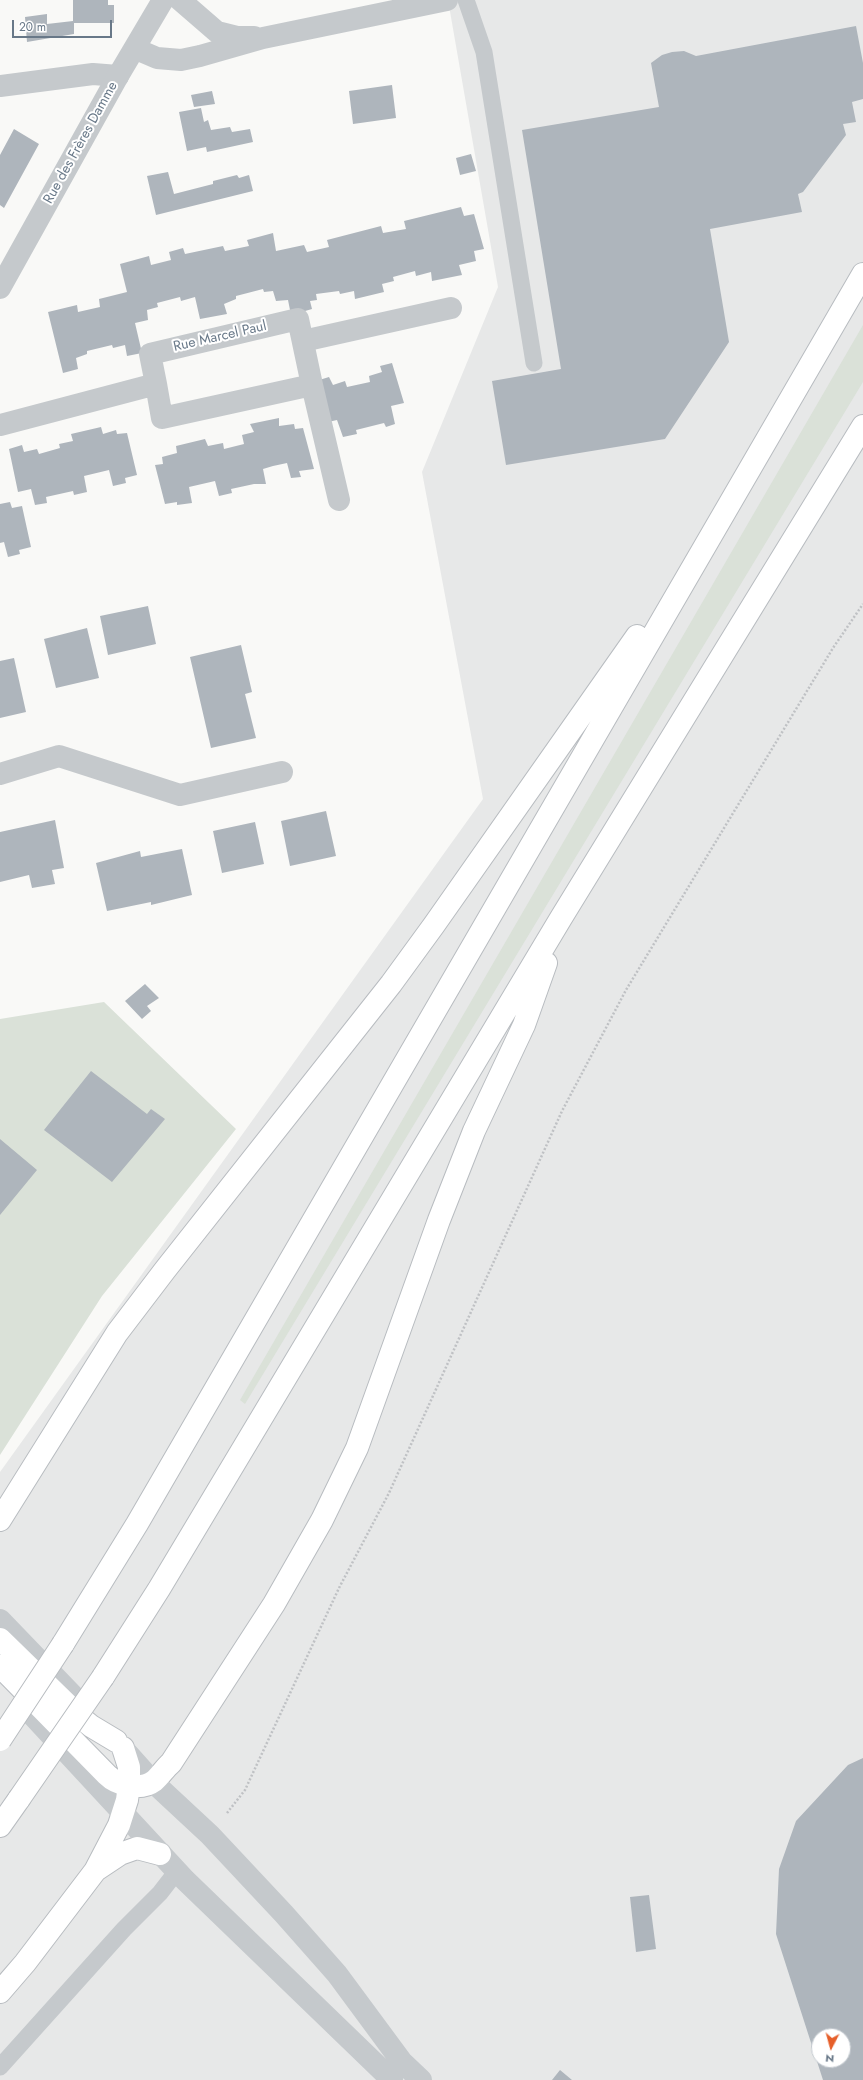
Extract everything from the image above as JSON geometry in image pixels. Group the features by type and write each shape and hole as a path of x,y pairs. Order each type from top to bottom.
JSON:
{"main road":[{"path":"0,1740 63,1644 137,1524 863,274"},
{"path":"0,1826 103,1677 159,1589 561,918 863,426"},
{"path":"0,1520 117,1333 164,1270 391,984 439,919 724,513"},
{"path":"0,1666 112,1780 129,1785 142,1785 153,1782 171,1763 274,1604 322,1520 357,1448 439,1220 474,1131 524,1025 561,918"},
{"path":"0,1639 80,1718 120,1745 129,1767 129,1785 124,1812 95,1871 25,1963 0,1992"},
{"path":"95,1871 120,1854 137,1848 160,1854"}],"street":[{"name":"Rue des Frères Damme","path":"0,288 118,76 136,49 163,0"},
{"path":"180,0 217,32 237,37 263,38"},
{"path":"136,49 157,58 181,60 263,38 447,0"},
{"path":"0,86 93,74 118,76"},
{"path":"304,341 451,308"},
{"name":"Rue Marcel Paul","path":"312,385 162,418 150,354 298,318 339,500"},
{"path":"0,425 156,384"},
{"path":"0,774 59,756 180,796 282,772"},
{"path":"0,1620 120,1745 153,1782 210,1835 284,1914 337,1974 402,2062 421,2080"},
{"path":"0,1680 124,1812 160,1854 392,2080"}],"lane":[{"path":"466,0 484,52 534,363"},
{"path":"0,2068 124,1929 160,1893 177,1871"}],"path":[{"path":"210,1835 245,1790 339,1588 389,1493 562,1111 626,990 833,648 863,604"}],"shaded area":[{"path":"448,0 863,0 863,2080 0,2080 0,1472 483,799 422,472 498,287"},
{"path":"863,325 863,382 245,1404 240,1400"},
{"path":"104,1002 236,1129 102,1296 0,1455 0,1019"}],"building":[{"path":"73,0 108,0 108,5 114,5 114,23 74,23 74,34 27,42 25,17 47,14 47,24 73,21"},
{"path":"856,26 863,63 863,99 852,102 856,122 843,124 846,135 803,192 798,194 802,212 710,229 729,342 665,439 506,465 492,381 561,369 522,130 659,107 651,63 662,55 684,51 696,56"},
{"path":"392,85 396,118 353,124 349,91"},
{"path":"212,91 215,104 194,107 191,95"},
{"path":"201,108 204,122 208,120 211,130 230,127 232,132 250,129 253,142 207,152 206,147 187,151 179,112"},
{"path":"14,129 39,144 4,208 0,205 0,155"},
{"path":"471,154 476,171 460,175 456,158"},
{"path":"168,172 174,194 213,184 213,181 237,175 239,178 249,175 253,191 156,215 147,176"},
{"path":"461,207 464,216 474,214 484,249 474,251 476,261 459,265 462,275 432,281 431,272 416,276 415,271 393,277 394,281 382,284 384,292 355,299 354,291 340,294 339,291 316,294 317,300 310,301 312,309 291,315 288,300 276,301 273,291 264,292 263,289 236,296 236,299 224,304 227,314 200,319 195,297 181,301 180,297 157,303 158,307 147,310 148,320 135,323 142,353 127,356 125,345 113,348 112,345 87,351 87,354 76,358 78,369 63,373 48,312 77,305 78,312 100,307 99,299 127,292 120,264 149,256 151,265 171,260 169,252 183,248 185,254 223,246 225,251 249,246 247,240 273,233 276,251 304,245 307,252 329,247 327,240 381,226 383,233 406,229 404,221"},
{"path":"392,363 404,403 391,406 395,424 386,427 384,423 356,430 357,434 343,437 337,420 328,422 316,381 329,377 333,385 345,381 347,387 370,382 369,376 382,372 380,366"},
{"path":"279,418 279,426 294,424 295,429 303,428 314,469 299,471 301,477 291,478 287,463 273,466 263,469 266,484 254,484 231,489 232,493 219,496 215,481 189,487 192,503 177,505 177,502 165,504 155,465 163,464 162,457 177,453 176,446 205,439 208,446 223,443 224,449 244,444 242,435 254,432 250,424"},
{"path":"101,427 103,434 116,430 117,434 127,433 137,475 125,478 126,483 113,486 109,470 84,476 87,492 74,495 73,491 46,497 47,503 35,505 31,489 18,492 9,449 22,445 24,452 37,449 39,454 60,448 59,444 73,441 71,434"},
{"path":"10,502 12,508 22,506 31,547 19,550 20,554 8,557 4,542 0,543 0,504"},
{"path":"148,606 156,644 108,655 100,616"},
{"path":"87,628 99,678 56,688 44,639"},
{"path":"241,645 252,692 245,694 256,738 211,748 190,657"},
{"path":"14,658 26,712 0,718 0,661"},
{"path":"326,811 336,856 290,866 281,821"},
{"path":"55,820 64,868 52,870 55,884 32,888 29,875 0,882 0,832"},
{"path":"255,822 264,864 222,873 213,831"},
{"path":"182,849 192,895 151,905 151,902 107,911 96,863 140,851 141,857"},
{"path":"145,984 159,998 147,1006 151,1011 142,1019 125,1001"},
{"path":"91,1071 147,1114 151,1109 165,1119 112,1182 44,1130"},
{"path":"0,1139 37,1170 0,1215"},
{"path":"863,1758 863,2080 823,2080 819,2068 851,2068 851,2028 811,2028 811,2043 776,1934 779,1869 796,1821 848,1765"},
{"path":"649,1895 656,1949 636,1952 630,1897"},
{"path":"560,2070 572,2080 552,2080"}]}
